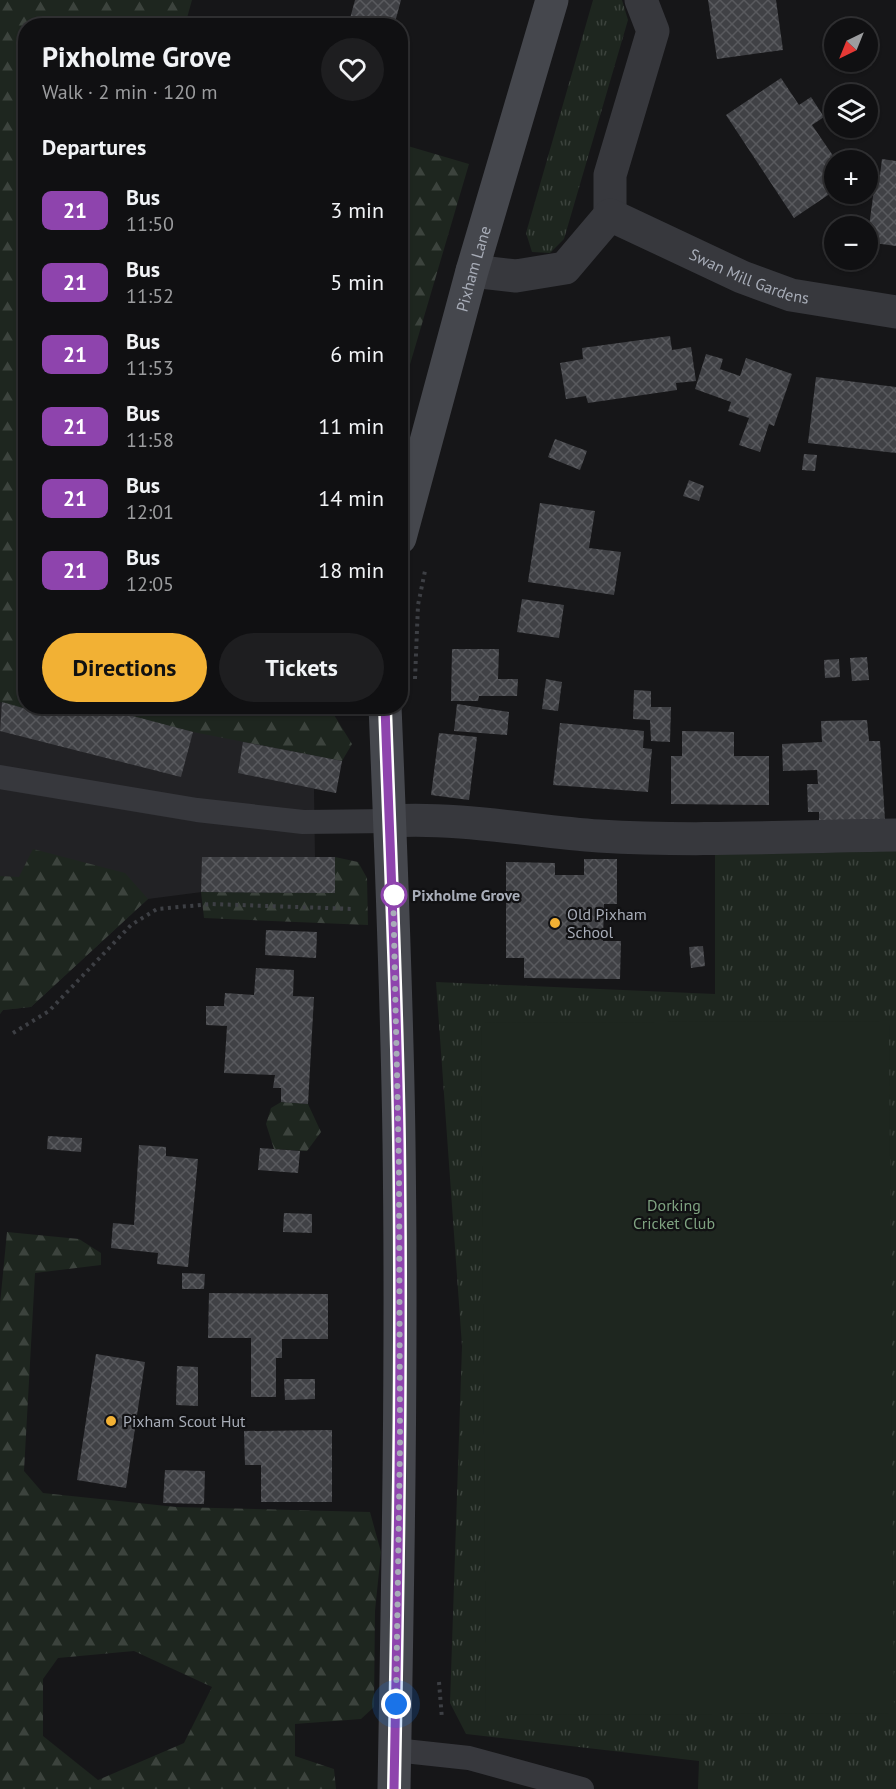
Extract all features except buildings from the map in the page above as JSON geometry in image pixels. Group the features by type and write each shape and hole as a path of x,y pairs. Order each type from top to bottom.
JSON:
{"main road":[{"name":"Pixham Lane","path":"408,508 472,271 552,0"},
{"path":"386,714 394,910 400,1343 394,1789"}],"street":[{"path":"472,271 516,276 566,268 610,215 610,175 653,31 641,0"},
{"name":"Swan Mill Gardens","path":"610,215 742,277 791,296 896,312"},
{"path":"390,821 421,819 600,836 689,838 896,835"}],"lane":[{"path":"0,777 221,813 315,822 390,821"},
{"path":"395,1750 470,1758 582,1789"}],"path":[{"path":"13,1032 49,1011 130,925 157,909 211,904 394,910"}],"shaded area":[{"path":"0,702 18,706 18,714 127,714 342,761 336,793 314,789 315,857 335,857 335,893 202,892 148,899 31,1007 3,1010 0,1014"}],"green space":[{"path":"0,0 192,0 187,18 18,18 18,707 0,702"},
{"path":"593,0 622,0 628,20 564,239 550,253 532,252 526,233"},
{"path":"408,146 469,164 408,371"},
{"path":"122,714 333,714 352,744 342,761 193,732"},
{"path":"33,849 125,873 148,899 31,1007 3,1010 0,1014 0,876 19,877"},
{"name":"Dorking Cricket Club","path":"896,850 896,1789 698,1789 699,1761 466,1734 450,1703 462,1346 436,982 715,994 715,854"},
{"path":"335,857 358,862 367,878 368,925 204,918 201,892 335,893"},
{"name":"Dorking Cricket Club","path":"889,1021 894,1713 486,1715 481,1023"},
{"path":"281,1102 308,1104 321,1132 307,1151 274,1149 266,1124 271,1108"},
{"path":"7,1232 79,1239 101,1253 101,1265 35,1273 24,1471 43,1493 176,1507 370,1512 381,1552 375,1611 374,1707 361,1719 295,1724 295,1756 334,1769 336,1789 0,1789 0,1304","holes":["134,1651 212,1687 184,1743 98,1780 43,1736 43,1679 58,1658"]}],"bus line":[{"name":"21","path":"385,714 394,910 399,1143 399,1503 394,1789"}],"place":[{"name":"Pixholme Grove","path":"394,895"},
{"name":"Old Pixham School","path":"555,923"},
{"name":"Pixham Scout Hut","path":"111,1421"}],"route":[{"path":"394,895 393,888 399,1166 400,1442 396,1704"}]}
